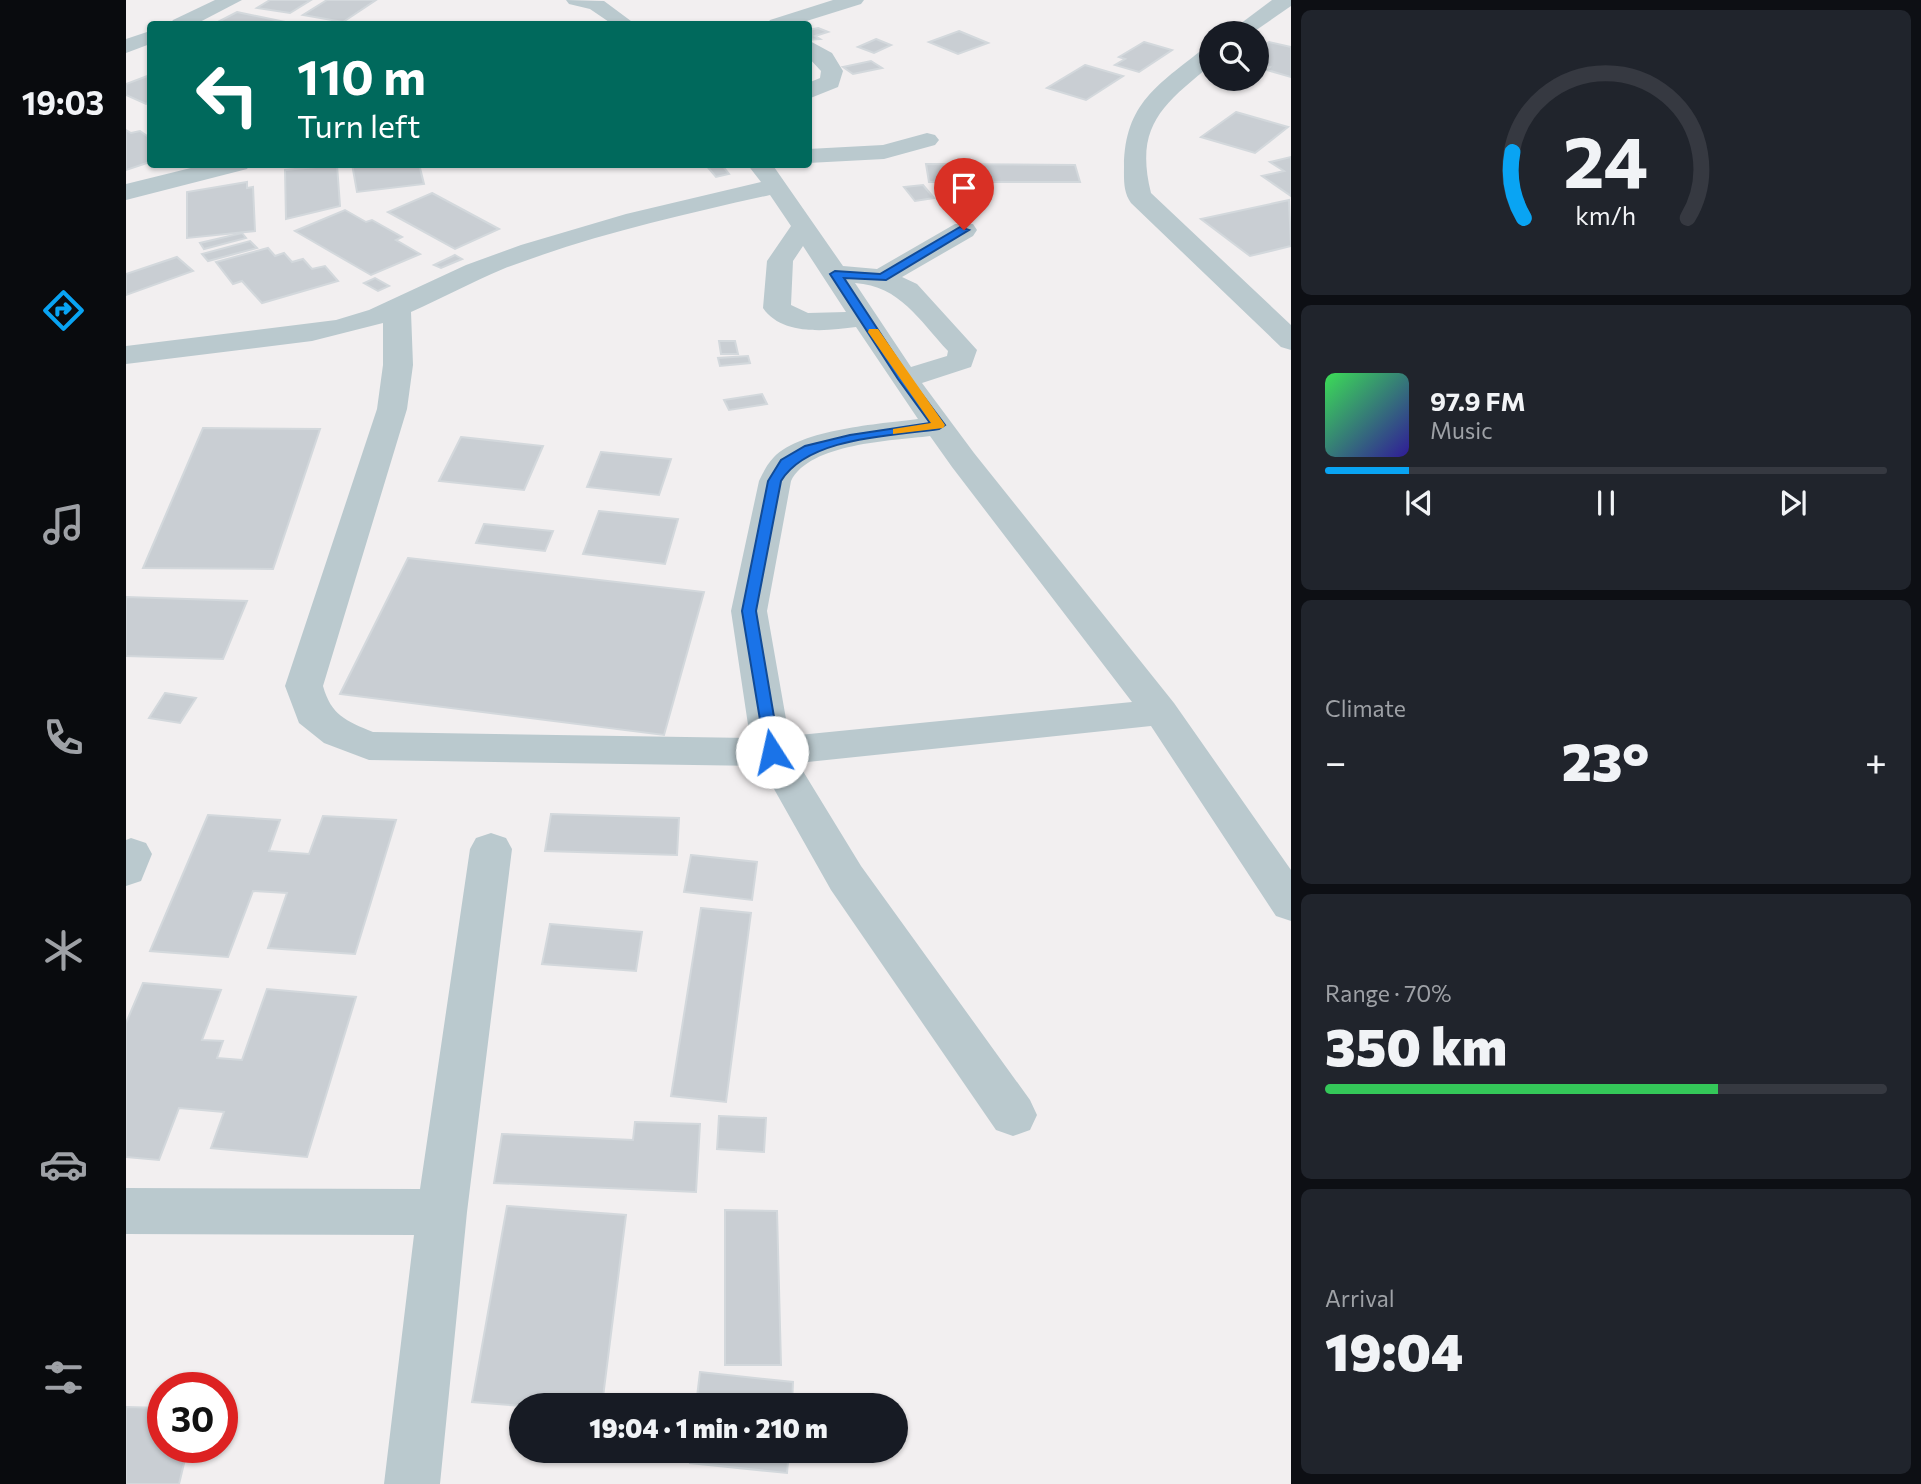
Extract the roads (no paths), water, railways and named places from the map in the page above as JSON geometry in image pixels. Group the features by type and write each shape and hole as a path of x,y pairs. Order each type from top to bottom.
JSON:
{"street":[{"path":"186,21 232,0"},
{"path":"576,0 597,5 621,21"},
{"path":"787,21 854,0"},
{"path":"1254,21 1286,0"},
{"path":"1267,11 1291,18"},
{"path":"126,47 147,38"},
{"path":"812,50 832,71 830,82 812,90"},
{"path":"1199,64 1144,111 1136,135 1136,187 1140,198 1291,341"},
{"path":"812,156 884,152 927,140"},
{"path":"126,192 221,168"},
{"path":"126,355 339,328 397,309 474,271 561,239 768,175 904,379 963,460 1161,712 1291,904"},
{"path":"804,226 780,261 777,308 790,319 810,322 865,318"},
{"path":"882,277 964,230"},
{"path":"835,274 882,277 907,290 963,350 961,361 904,379"},
{"path":"397,309 398,365 392,409 304,686 312,713 338,733 369,746 772,752 1161,712"},
{"path":"939,425 850,439 809,449 786,463 775,481 749,611 772,752 846,878 1013,1115"},
{"path":"412,1484 442,1212 491,849"},
{"path":"126,1211 442,1212"}]}
